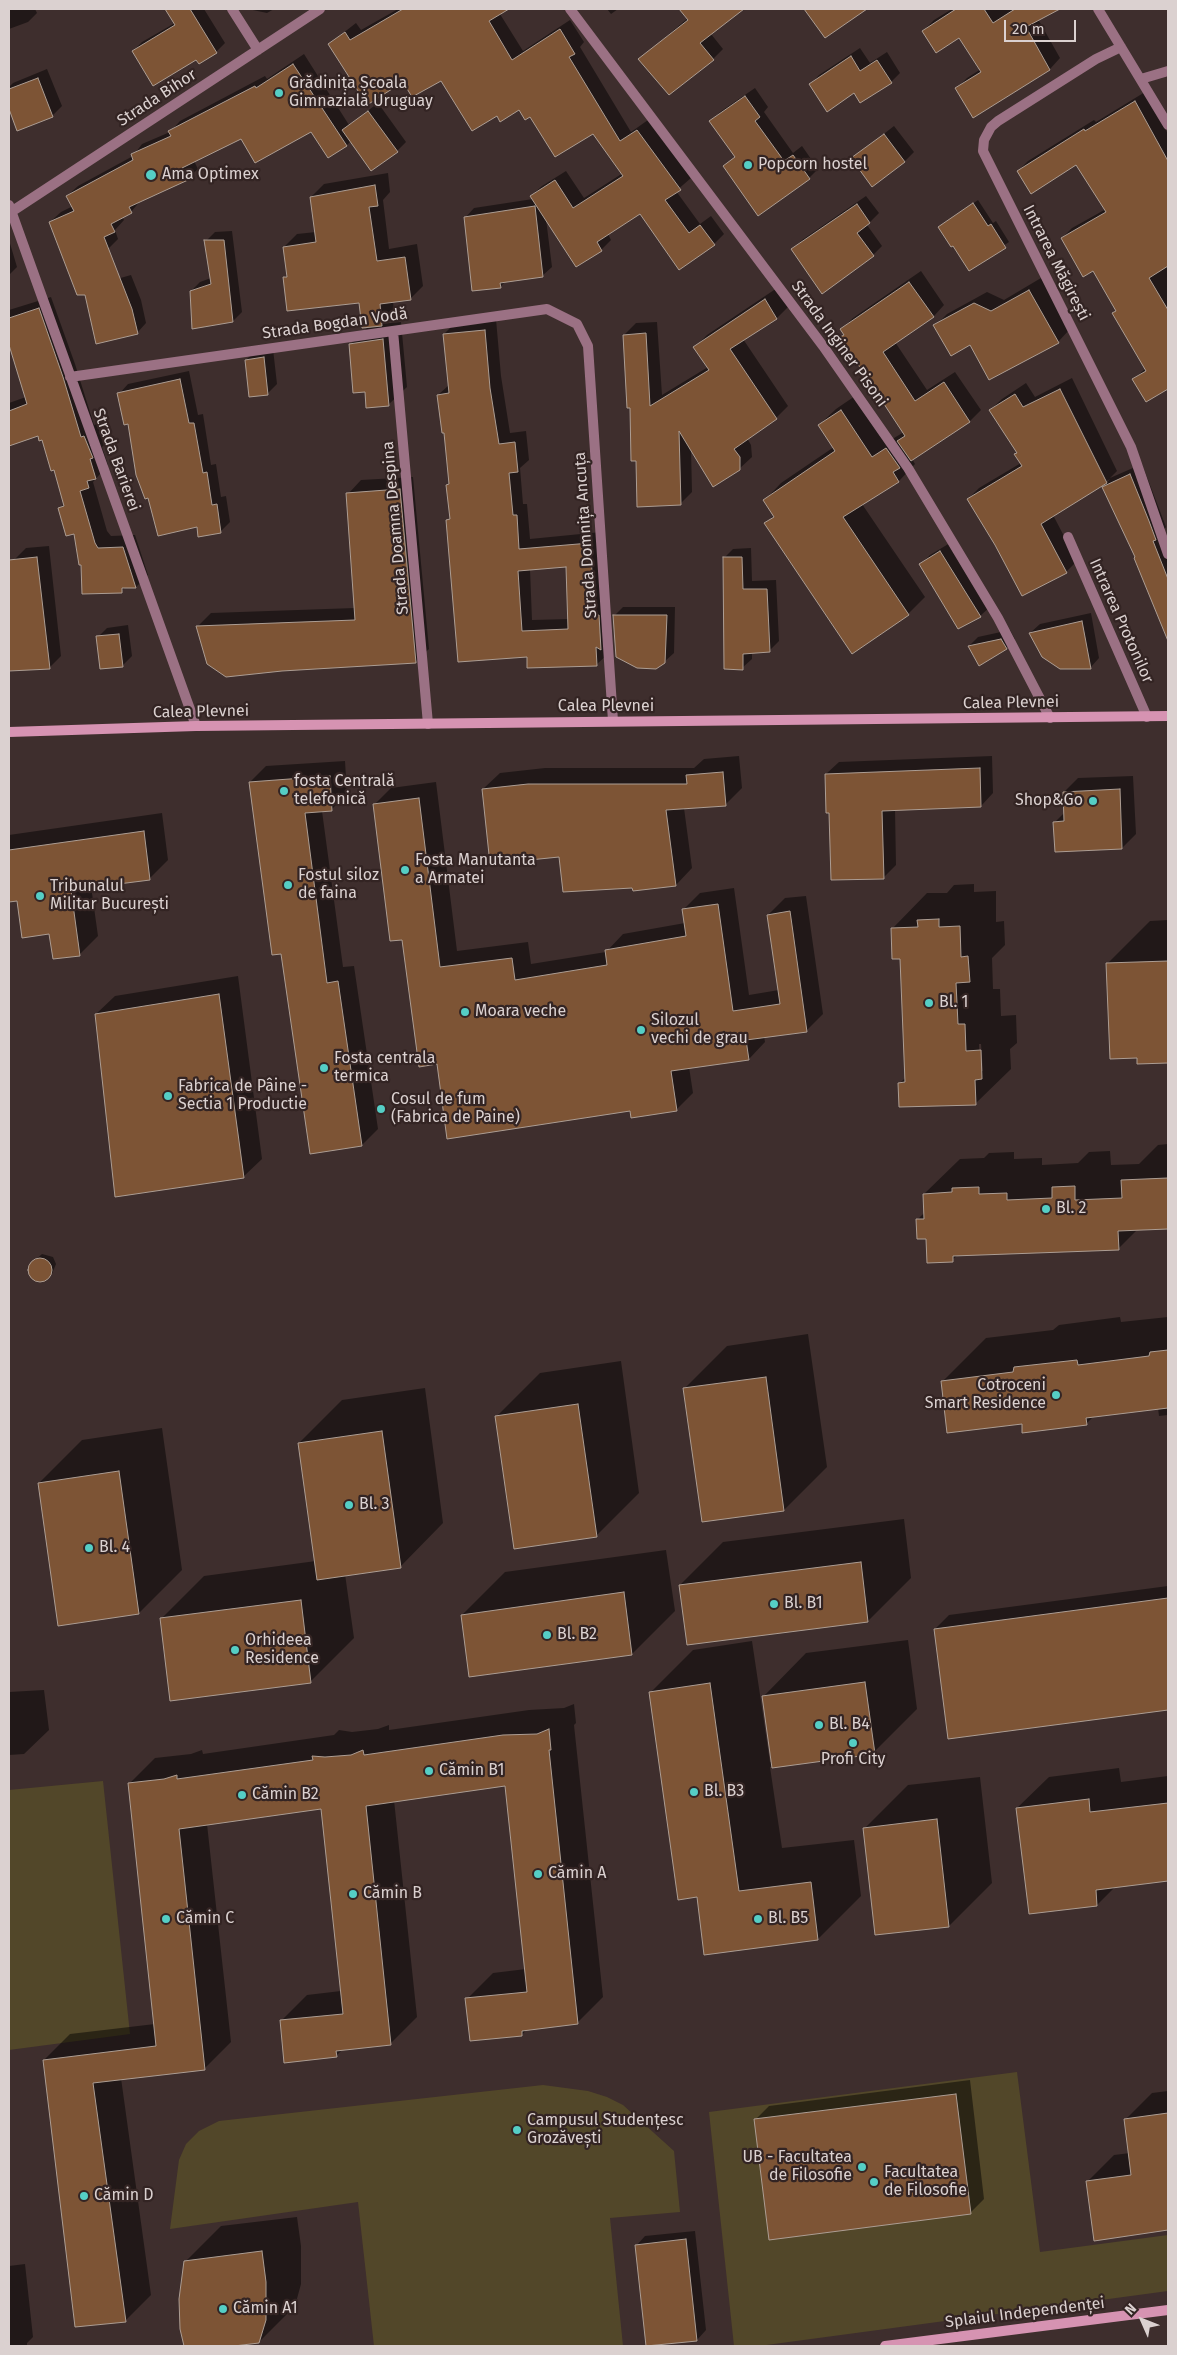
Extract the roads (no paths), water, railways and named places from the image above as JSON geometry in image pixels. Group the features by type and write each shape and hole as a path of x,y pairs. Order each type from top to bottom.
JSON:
{"main road":[{"name":"Calea Plevnei","path":"9,732 196,726 1168,716"},
{"name":"Calea Plevnei","path":"9,726 44,730"},
{"name":"Splaiul Independenței","path":"885,2346 1168,2310"}],"street":[{"path":"232,9 258,50"},
{"name":"Strada Bihor","path":"10,208 320,9"},
{"name":"Strada Inginer Pisoni","path":"570,9 823,346 908,468 998,618 1050,718"},
{"path":"1098,9 1168,125"},
{"name":"Intrarea Măgirești","path":"1121,47 1096,59 998,121 991,127 984,140 983,151 1131,447 1168,554"},
{"path":"1141,79 1168,71"},
{"name":"Strada Barierei","path":"10,208 196,726"},
{"name":"Strada Bogdan Vodă","path":"70,377 547,308 577,324 588,346"},
{"name":"Strada Doamna Despina","path":"393,330 428,724"},
{"name":"Strada Domnița Ancuța","path":"588,346 613,721"},
{"name":"Intrarea Protonilor","path":"1068,537 1147,717"}],"place":[{"name":"Grădinița Școala Gimnazială Uruguay","path":"279,93"},
{"name":"Popcorn hostel","path":"748,165"},
{"name":"Ama Optimex","path":"151,175"},
{"name":"fosta Centrală telefonică","path":"284,791"},
{"name":"Shop&Go","path":"1093,801"},
{"name":"Fosta Manutanta a Armatei","path":"405,870"},
{"name":"Fostul siloz de faina","path":"288,885"},
{"name":"Tribunalul Militar București","path":"40,896"},
{"name":"Bl. 1","path":"929,1003"},
{"name":"Moara veche","path":"465,1012"},
{"name":"Silozul vechi de grau","path":"641,1030"},
{"name":"Fosta centrala termica","path":"324,1068"},
{"name":"Fabrica de Pâine - Sectia 1 Productie","path":"168,1096"},
{"name":"Cosul de fum (Fabrica de Paine)","path":"381,1109"},
{"name":"Bl. 2","path":"1046,1209"},
{"name":"Cotroceni Smart Residence","path":"1056,1395"},
{"name":"Bl. 3","path":"349,1505"},
{"name":"Bl. 4","path":"89,1548"},
{"name":"Bl. B1","path":"774,1604"},
{"name":"Bl. B2","path":"547,1635"},
{"name":"Orhideea Residence","path":"235,1650"},
{"name":"Bl. B4","path":"819,1725"},
{"name":"Profi City","path":"853,1743"},
{"name":"Cămin B1","path":"429,1771"},
{"name":"Bl. B3","path":"694,1792"},
{"name":"Cămin B2","path":"242,1795"},
{"name":"Cămin A","path":"538,1874"},
{"name":"Cămin B","path":"353,1894"},
{"name":"Cămin C","path":"166,1919"},
{"name":"Bl. B5","path":"758,1919"},
{"name":"Campusul Studențesc Grozăvești","path":"517,2130"},
{"name":"UB - Facultatea de Filosofie","path":"862,2167"},
{"name":"Facultatea de Filosofie","path":"874,2182"},
{"name":"Cămin D","path":"84,2196"},
{"name":"Cămin A1","path":"223,2309"}]}
